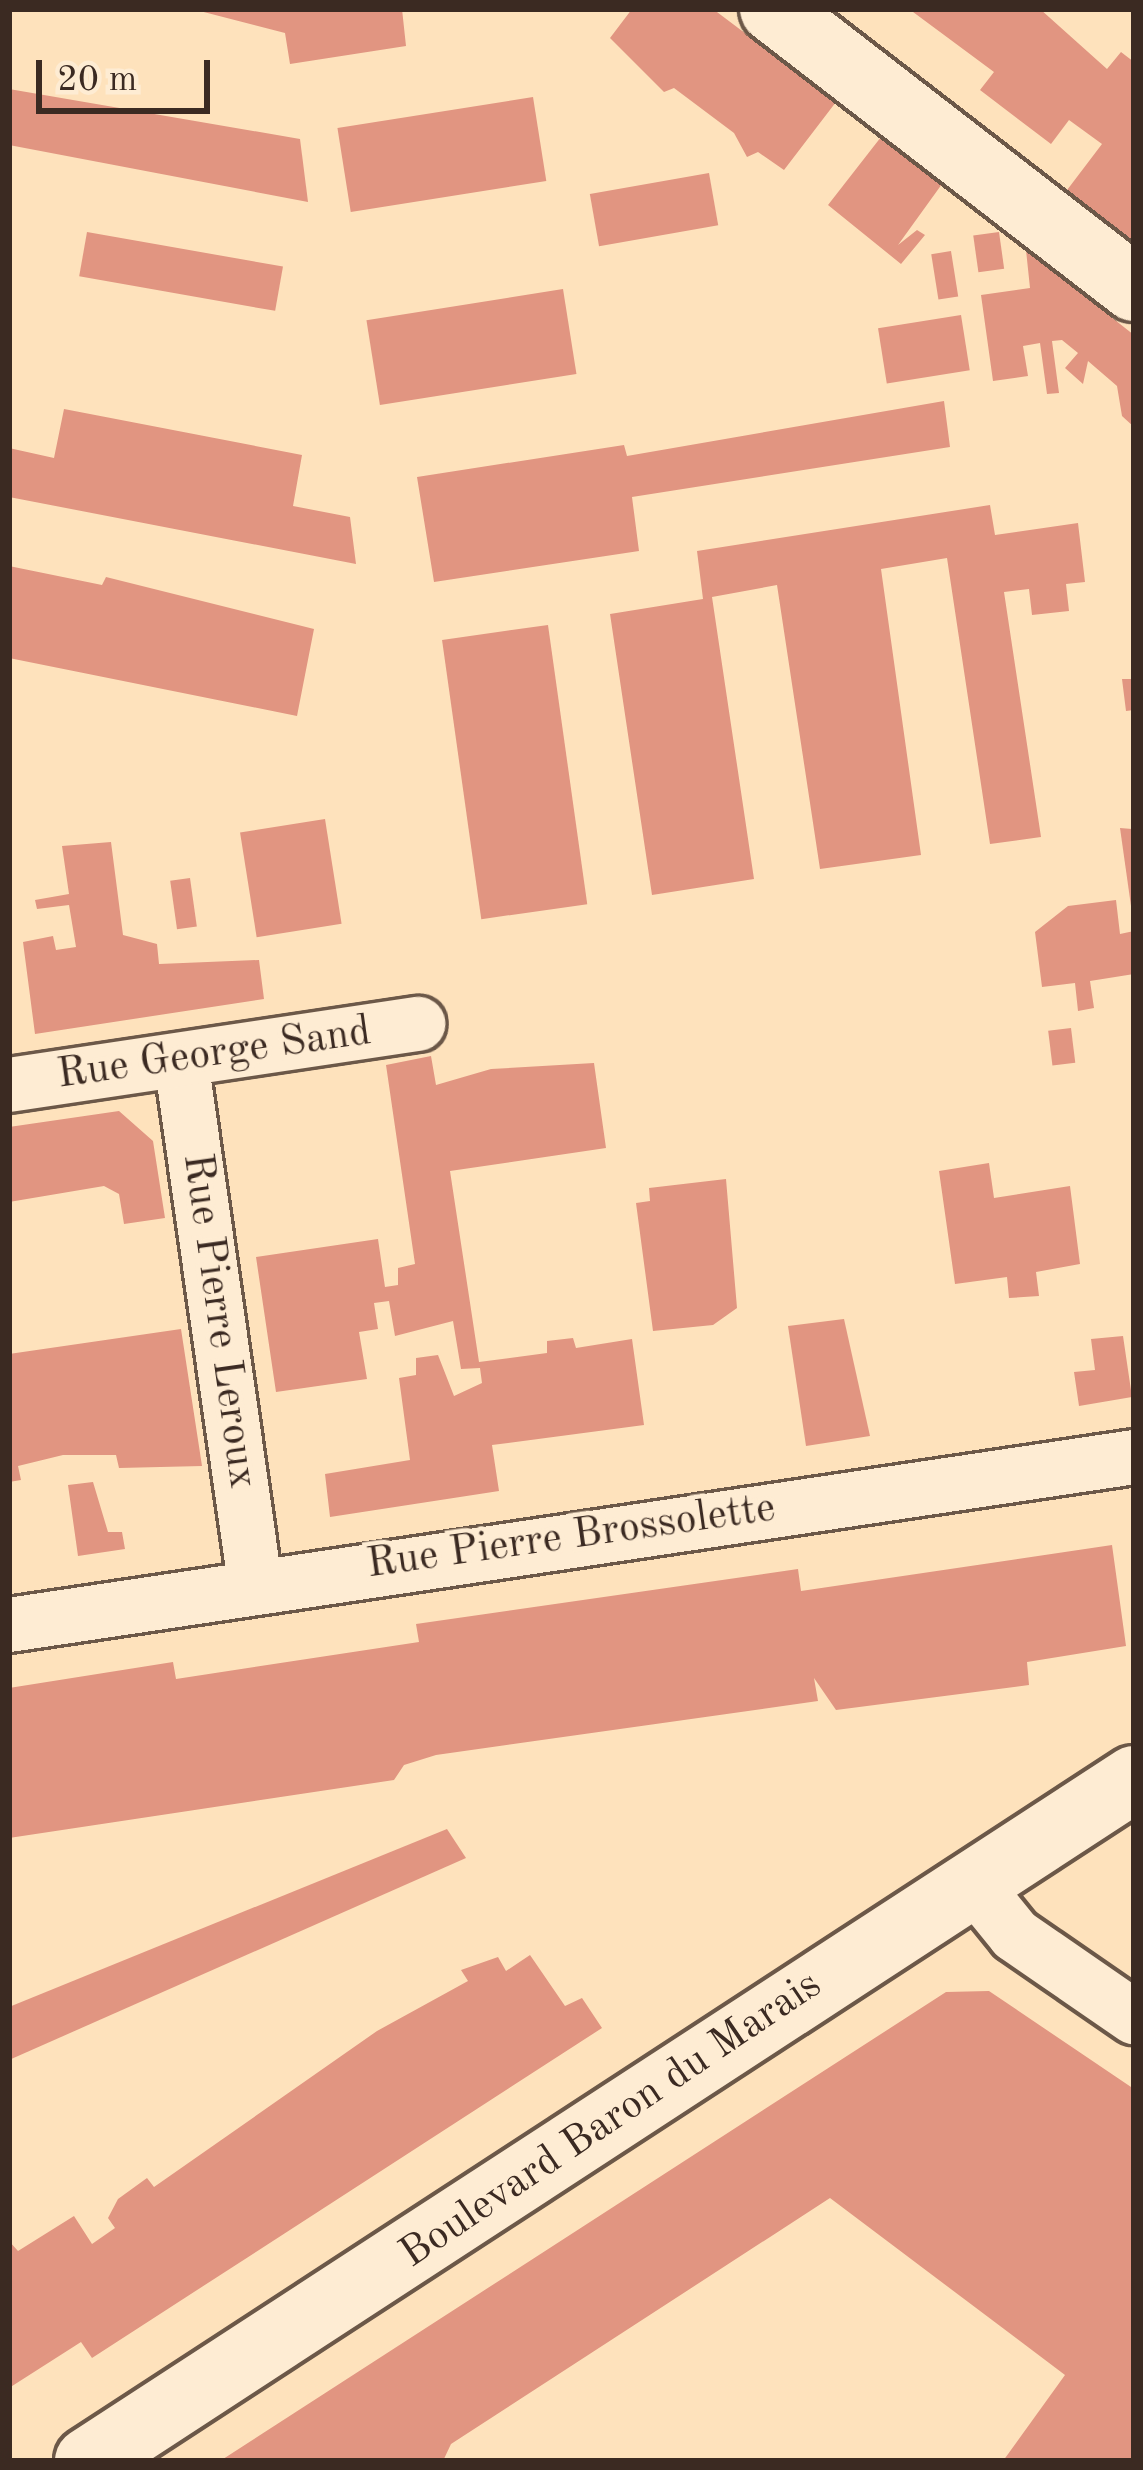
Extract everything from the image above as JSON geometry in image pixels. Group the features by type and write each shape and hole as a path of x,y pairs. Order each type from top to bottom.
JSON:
{"main road":[{"path":"773,9 1134,288"},
{"name":"Boulevard Baron du Marais","path":"88,2461 1134,1779"}],"street":[{"name":"Rue George Sand","path":"9,1084 418,1024"},
{"name":"Rue Pierre Leroux","path":"181,1060 255,1583"},
{"name":"Rue Pierre Brossolette","path":"9,1625 255,1583 1134,1456"},
{"path":"972,1882 1015,1935 1134,2017"}],"building":[{"path":"192,9 402,9 406,46 290,64 285,33"},
{"path":"632,9 713,9 836,102 784,170 758,152 747,157 734,133 674,88 664,92 610,38"},
{"path":"909,9 1040,9 1107,69 1121,52 1134,62 1134,255 1061,198 1102,144 1069,120 1051,144 980,90 994,72"},
{"path":"9,89 300,139 308,202 9,145"},
{"path":"533,97 546,181 351,212 337,128"},
{"path":"881,137 942,184 898,245 917,230 925,235 901,264 828,205"},
{"path":"709,173 718,225 599,246 590,194"},
{"path":"87,232 283,267 275,311 79,276"},
{"path":"999,232 1004,269 978,272 973,236"},
{"path":"1026,250 1134,335 1134,427 1122,416 1117,386 1088,361 1083,384 1065,368 1078,353 1062,340 1052,341 1059,393 1047,394 1040,343 1023,346 1028,376 993,381 981,295 1030,288"},
{"path":"951,251 958,296 938,300 931,254"},
{"path":"563,289 576,374 380,405 366,320"},
{"path":"961,315 970,370 887,383 878,328"},
{"path":"944,401 950,447 632,497 639,551 434,582 417,477 624,445 627,456"},
{"path":"64,409 302,455 293,506 350,517 356,564 9,497 9,448 54,458"},
{"path":"990,505 995,535 1078,523 1085,582 1066,584 1069,611 1032,615 1029,589 1004,592 1041,837 990,844 947,558 881,569 921,855 820,869 777,585 712,597 754,879 652,895 610,614 703,599 697,551"},
{"path":"9,566 102,585 106,577 314,629 297,716 9,658"},
{"path":"548,625 587,904 481,919 442,640"},
{"path":"1122,679 1134,679 1134,710 1126,711"},
{"path":"325,819 342,924 257,937 240,832"},
{"path":"1120,828 1132,829 1134,906 1131,906"},
{"path":"111,842 123,935 157,944 159,964 259,960 264,999 35,1034 23,942 53,936 56,950 76,947 69,905 37,909 35,900 69,894 62,846"},
{"path":"190,878 197,927 177,929 170,881"},
{"path":"1116,900 1120,934 1134,931 1134,974 1090,981 1094,1008 1078,1011 1075,983 1042,987 1035,932 1068,906"},
{"path":"1071,1028 1075,1063 1052,1066 1048,1031"},
{"path":"431,1056 436,1085 491,1069 594,1063 606,1148 450,1171 479,1362 547,1353 547,1341 573,1338 576,1348 632,1339 644,1425 492,1445 499,1491 330,1517 325,1474 410,1460 399,1378 416,1375 416,1358 438,1355 454,1396 482,1383 480,1368 461,1369 453,1321 395,1336 389,1301 374,1303 378,1329 359,1332 367,1379 276,1392 256,1257 378,1239 385,1287 398,1285 398,1268 415,1264 386,1065"},
{"path":"119,1111 153,1141 165,1218 124,1224 119,1194 104,1186 9,1202 9,1127"},
{"path":"989,1163 994,1198 1070,1186 1080,1264 1036,1272 1039,1296 1009,1298 1007,1277 955,1284 939,1171"},
{"path":"726,1179 737,1308 713,1325 653,1331 636,1203 650,1201 649,1188"},
{"path":"844,1319 870,1436 806,1446 788,1326"},
{"path":"181,1329 202,1466 119,1468 116,1455 63,1455 18,1466 21,1480 9,1482 9,1354"},
{"path":"1123,1336 1132,1397 1079,1406 1074,1372 1095,1370 1091,1339"},
{"path":"93,1482 108,1532 122,1532 125,1549 78,1556 68,1485"},
{"path":"1112,1545 1126,1646 1027,1662 1029,1685 836,1710 814,1678 818,1701 436,1755 404,1765 394,1780 9,1838 9,1688 173,1662 176,1679 419,1642 416,1624 798,1569 801,1591"},
{"path":"447,1829 466,1858 9,2060 9,2007"},
{"path":"530,1955 565,2006 582,1998 602,2028 92,2358 81,2342 9,2388 9,2241 18,2251 74,2216 92,2244 115,2228 108,2218 118,2199 147,2178 154,2187 377,2031 468,1981 461,1970 498,1957 506,1971"},
{"path":"989,1991 1134,2089 1134,2461 1003,2461 1065,2375 830,2198 451,2444 443,2461 220,2461 946,1992"}]}
